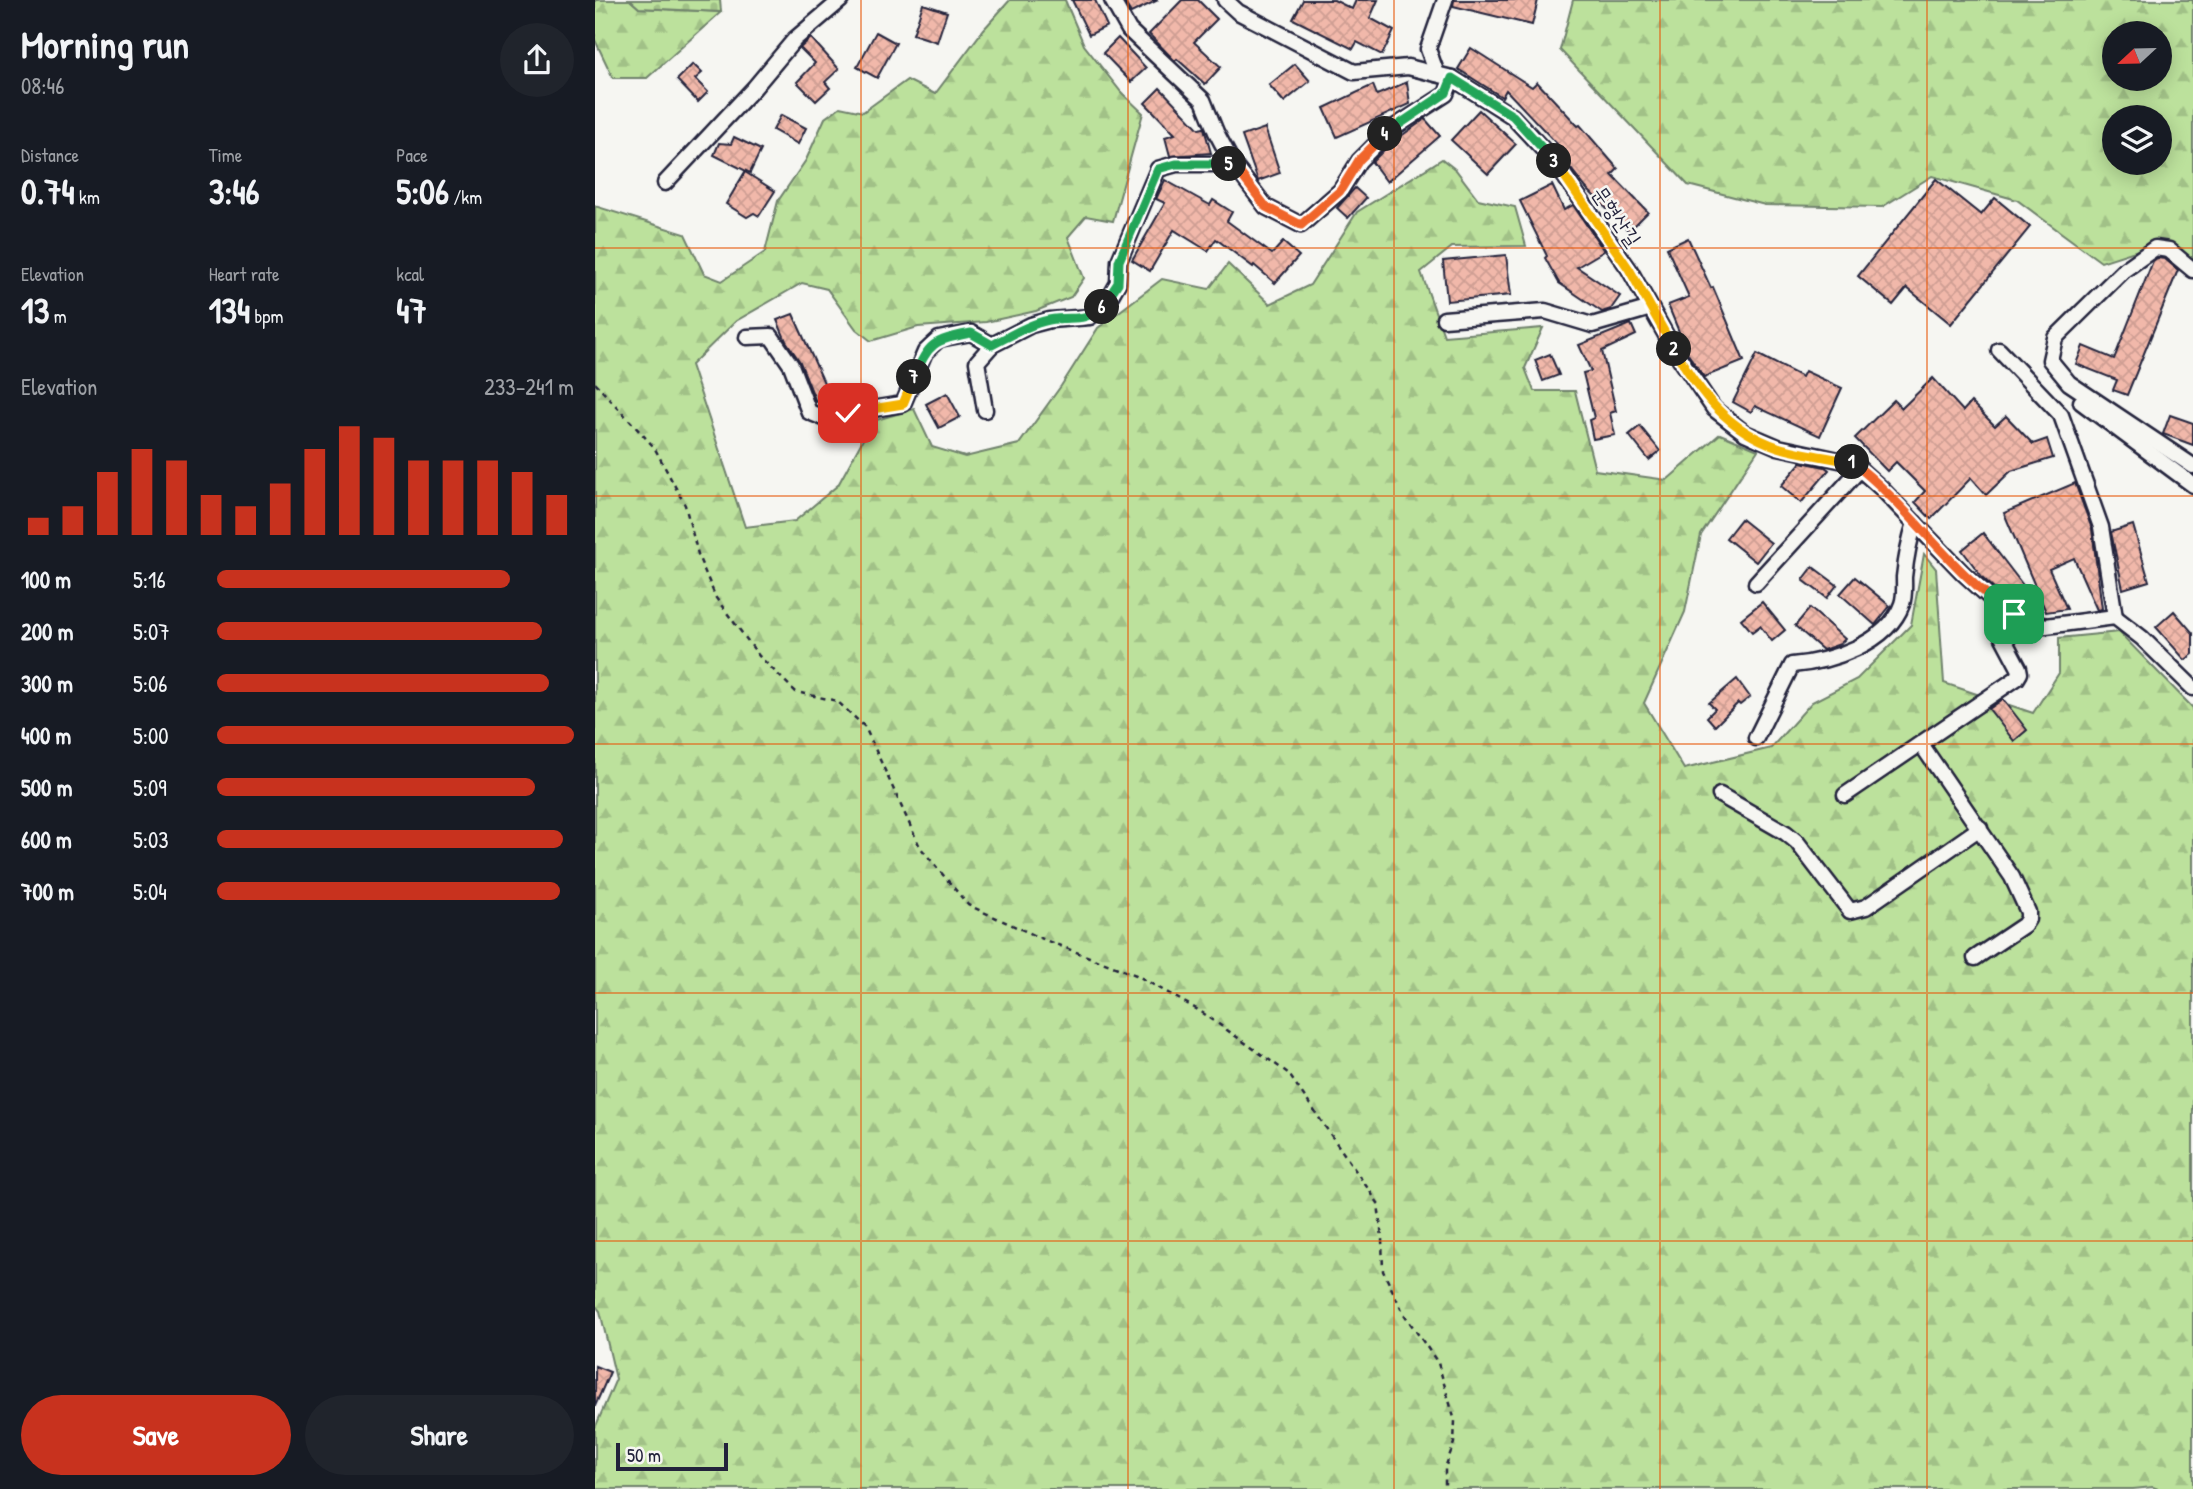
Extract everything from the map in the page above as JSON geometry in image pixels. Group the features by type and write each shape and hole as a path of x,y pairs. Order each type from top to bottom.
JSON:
{"street":[{"path":"665,183 754,88 795,39 841,0"},
{"path":"1112,0 1129,30 1203,100 1233,164 1266,207 1301,225 1340,191 1359,160 1390,130 1446,93 1444,76 1428,49 1445,0"},
{"name":"문형산길","path":"1225,0 1238,12 1354,72 1408,66 1444,76 1513,116 1553,160 1629,269 1676,353 1714,409 1745,433 1778,447 1853,463 1963,573 1996,603 2020,619 2046,626 2115,617"},
{"path":"985,410 978,362 992,345 1031,325 1050,320 1090,317 1106,304 1118,283 1119,261 1158,169 1176,164 1233,164"},
{"path":"2193,270 2169,250 2155,248 2125,270 2055,338 2050,359 2069,383 2193,466"},
{"path":"1444,319 1545,311 1592,325 1651,308"},
{"path":"747,337 771,336 791,365 809,412 826,419 903,404 925,352 939,339 971,333 992,345"},
{"path":"1999,350 2061,415 2101,527 2115,617 2142,638 2193,688"},
{"path":"2069,393 2193,485"},
{"path":"1756,583 1860,469"},
{"path":"1756,738 1792,665 1828,659 1865,645 1893,620 1903,603 1908,544 1915,523"},
{"path":"1845,795 2017,678 2019,668 2002,636 2014,614"},
{"path":"1921,744 1980,828 2026,903 2028,919 2024,925 1975,957"},
{"path":"1720,795 1797,842 1850,911 1867,907 1980,828"}],"path":[{"path":"595,383 654,447 685,505 699,558 716,598 759,656 796,692 837,701 865,727 920,847 968,905 1045,940 1136,975 1200,1011 1288,1073 1378,1203 1383,1271 1404,1314 1438,1363 1455,1421 1454,1443 1445,1468 1445,1489"}],"green space":[{"path":"595,0 630,0 639,8 721,12 647,78 613,78 595,40"},
{"path":"630,0 720,0 721,12 639,8"},
{"path":"1010,0 1065,0 1084,45 1121,92 1143,113 1113,221 1086,216 1068,237 1084,278 1071,297 1036,311 986,322 918,327 871,341 856,329 827,289 802,283 736,321 691,365 745,527 795,521 838,485 873,421 914,409 932,447 965,457 1019,444 1098,328 1162,279 1209,289 1228,264 1270,304 1310,285 1357,212 1442,159 1456,170 1478,199 1515,207 1526,246 1452,247 1421,272 1444,336 1543,328 1525,368 1534,391 1575,391 1595,470 1667,480 1720,434 1758,450 1701,535 1685,612 1644,703 1684,769 1771,748 1812,702 1857,679 1911,625 1924,554 1936,569 1944,683 2033,713 2059,673 2059,638 2119,632 2193,708 2193,1489 595,1489 595,1428 616,1379 600,1311 595,1305 595,206 685,234 704,274 722,281 765,252 778,201 806,160 825,118 840,107 863,112 907,80 935,94 984,29"},
{"path":"1573,0 2193,0 2193,262 2166,241 2101,262 2017,200 1932,176 1882,207 1765,205 1688,185 1560,50"}],"building":[{"path":"1072,0 1095,0 1107,26 1089,35"},
{"path":"1123,0 1158,0 1131,13"},
{"path":"1182,0 1198,0 1217,19 1194,42 1221,67 1205,84 1177,59 1175,61 1149,34"},
{"path":"1303,0 1334,0 1352,9 1356,0 1378,0 1370,18 1394,31 1382,55 1357,42 1353,49 1293,19"},
{"path":"1454,0 1538,0 1532,25 1453,6"},
{"path":"923,4 947,12 937,42 913,34"},
{"path":"876,32 896,43 877,78 857,67"},
{"path":"811,38 839,69 825,82 830,88 816,101 797,82 815,63 800,48"},
{"path":"1118,38 1146,68 1131,82 1103,53"},
{"path":"1471,48 1532,87 1537,82 1578,126 1580,125 1618,169 1612,175 1648,212 1629,231 1586,188 1554,147 1557,144 1506,90 1502,97 1458,69"},
{"path":"693,64 702,73 695,79 708,92 698,102 677,80"},
{"path":"1295,64 1310,81 1284,102 1269,85"},
{"path":"1407,82 1410,104 1337,137 1324,108 1373,85 1377,95"},
{"path":"1160,88 1199,129 1204,128 1211,153 1170,156 1165,137 1175,134 1145,103"},
{"path":"1479,110 1516,144 1488,174 1451,140"},
{"path":"781,115 806,128 798,144 773,130"},
{"path":"1425,119 1440,136 1387,182 1372,162 1390,144"},
{"path":"1265,128 1280,173 1258,181 1242,136"},
{"path":"734,137 761,150 750,173 714,155 719,143 731,144"},
{"path":"745,172 775,191 759,216 754,213 747,217 726,204"},
{"path":"1936,179 1981,215 1995,198 2030,227 1951,324 1907,288 1893,305 1858,276"},
{"path":"1165,180 1210,205 1213,200 1232,212 1227,221 1272,254 1283,242 1299,256 1275,283 1216,239 1208,251 1174,230 1150,271 1132,260 1165,203 1156,199"},
{"path":"1552,185 1564,210 1573,205 1604,251 1577,267 1620,296 1611,309 1602,312 1559,283 1545,258 1547,256 1520,201"},
{"path":"1355,188 1366,198 1348,218 1337,208"},
{"path":"1688,238 1711,288 1713,287 1744,361 1704,377 1688,354 1668,305 1689,297 1667,248"},
{"path":"1506,255 1511,295 1447,301 1443,261"},
{"path":"2157,258 2165,259 2178,270 2127,395 2113,390 2117,380 2076,364 2083,346 2114,359 2153,261"},
{"path":"793,314 830,396 816,402 800,362 786,341 777,320"},
{"path":"1631,324 1636,335 1602,351 1616,411 1610,413 1615,435 1593,439 1589,420 1594,418 1583,373 1591,371 1579,345"},
{"path":"1550,354 1559,375 1543,381 1535,360"},
{"path":"1757,354 1802,377 1805,371 1842,388 1820,436 1755,406 1751,412 1733,402"},
{"path":"1933,378 1963,411 1971,402 1995,426 2006,416 2033,444 2047,439 2053,458 2011,471 1986,495 1971,478 1931,519 1915,502 1925,491 1896,462 1887,471 1855,438 1894,400 1902,408"},
{"path":"947,393 960,417 939,428 926,404"},
{"path":"2170,415 2193,423 2193,445 2163,434"},
{"path":"1640,426 1660,451 1649,460 1629,435"},
{"path":"1801,462 1829,470 1801,503 1781,486"},
{"path":"2075,483 2092,529 2102,609 2097,610 2074,558 2049,569 2067,609 2046,612 2004,513"},
{"path":"1741,519 1771,543 1756,562 1726,538"},
{"path":"2133,525 2149,581 2123,589 2111,532"},
{"path":"1983,533 2032,597 2013,597 1996,590 1983,578 1962,550"},
{"path":"1813,567 1837,585 1827,598 1803,580"},
{"path":"1855,577 1890,606 1875,625 1840,594"},
{"path":"1762,602 1785,630 1772,641 1760,626 1752,632 1741,619"},
{"path":"1810,608 1845,639 1840,644 1823,650 1795,626"},
{"path":"2174,611 2193,633 2193,654 2185,660 2156,627"},
{"path":"1737,679 1750,697 1740,705 1738,703 1715,726 1707,717 1715,709 1709,703"},
{"path":"2003,699 2027,730 2014,741 1989,709"},
{"path":"595,1366 610,1372 595,1406"}],"route":[{"path":"848,413 903,404 925,352 939,339 971,333 992,345 1031,325 1050,320 1090,317 1106,304 1118,283 1119,261 1158,169 1176,164 1233,164 1266,207 1301,225 1340,191 1359,160 1390,130 1446,93 1452,78 1513,116 1553,160 1629,269 1676,353 1714,409 1745,433 1778,447 1853,463 1881,488 1963,573 1996,603 2014,614"}]}
